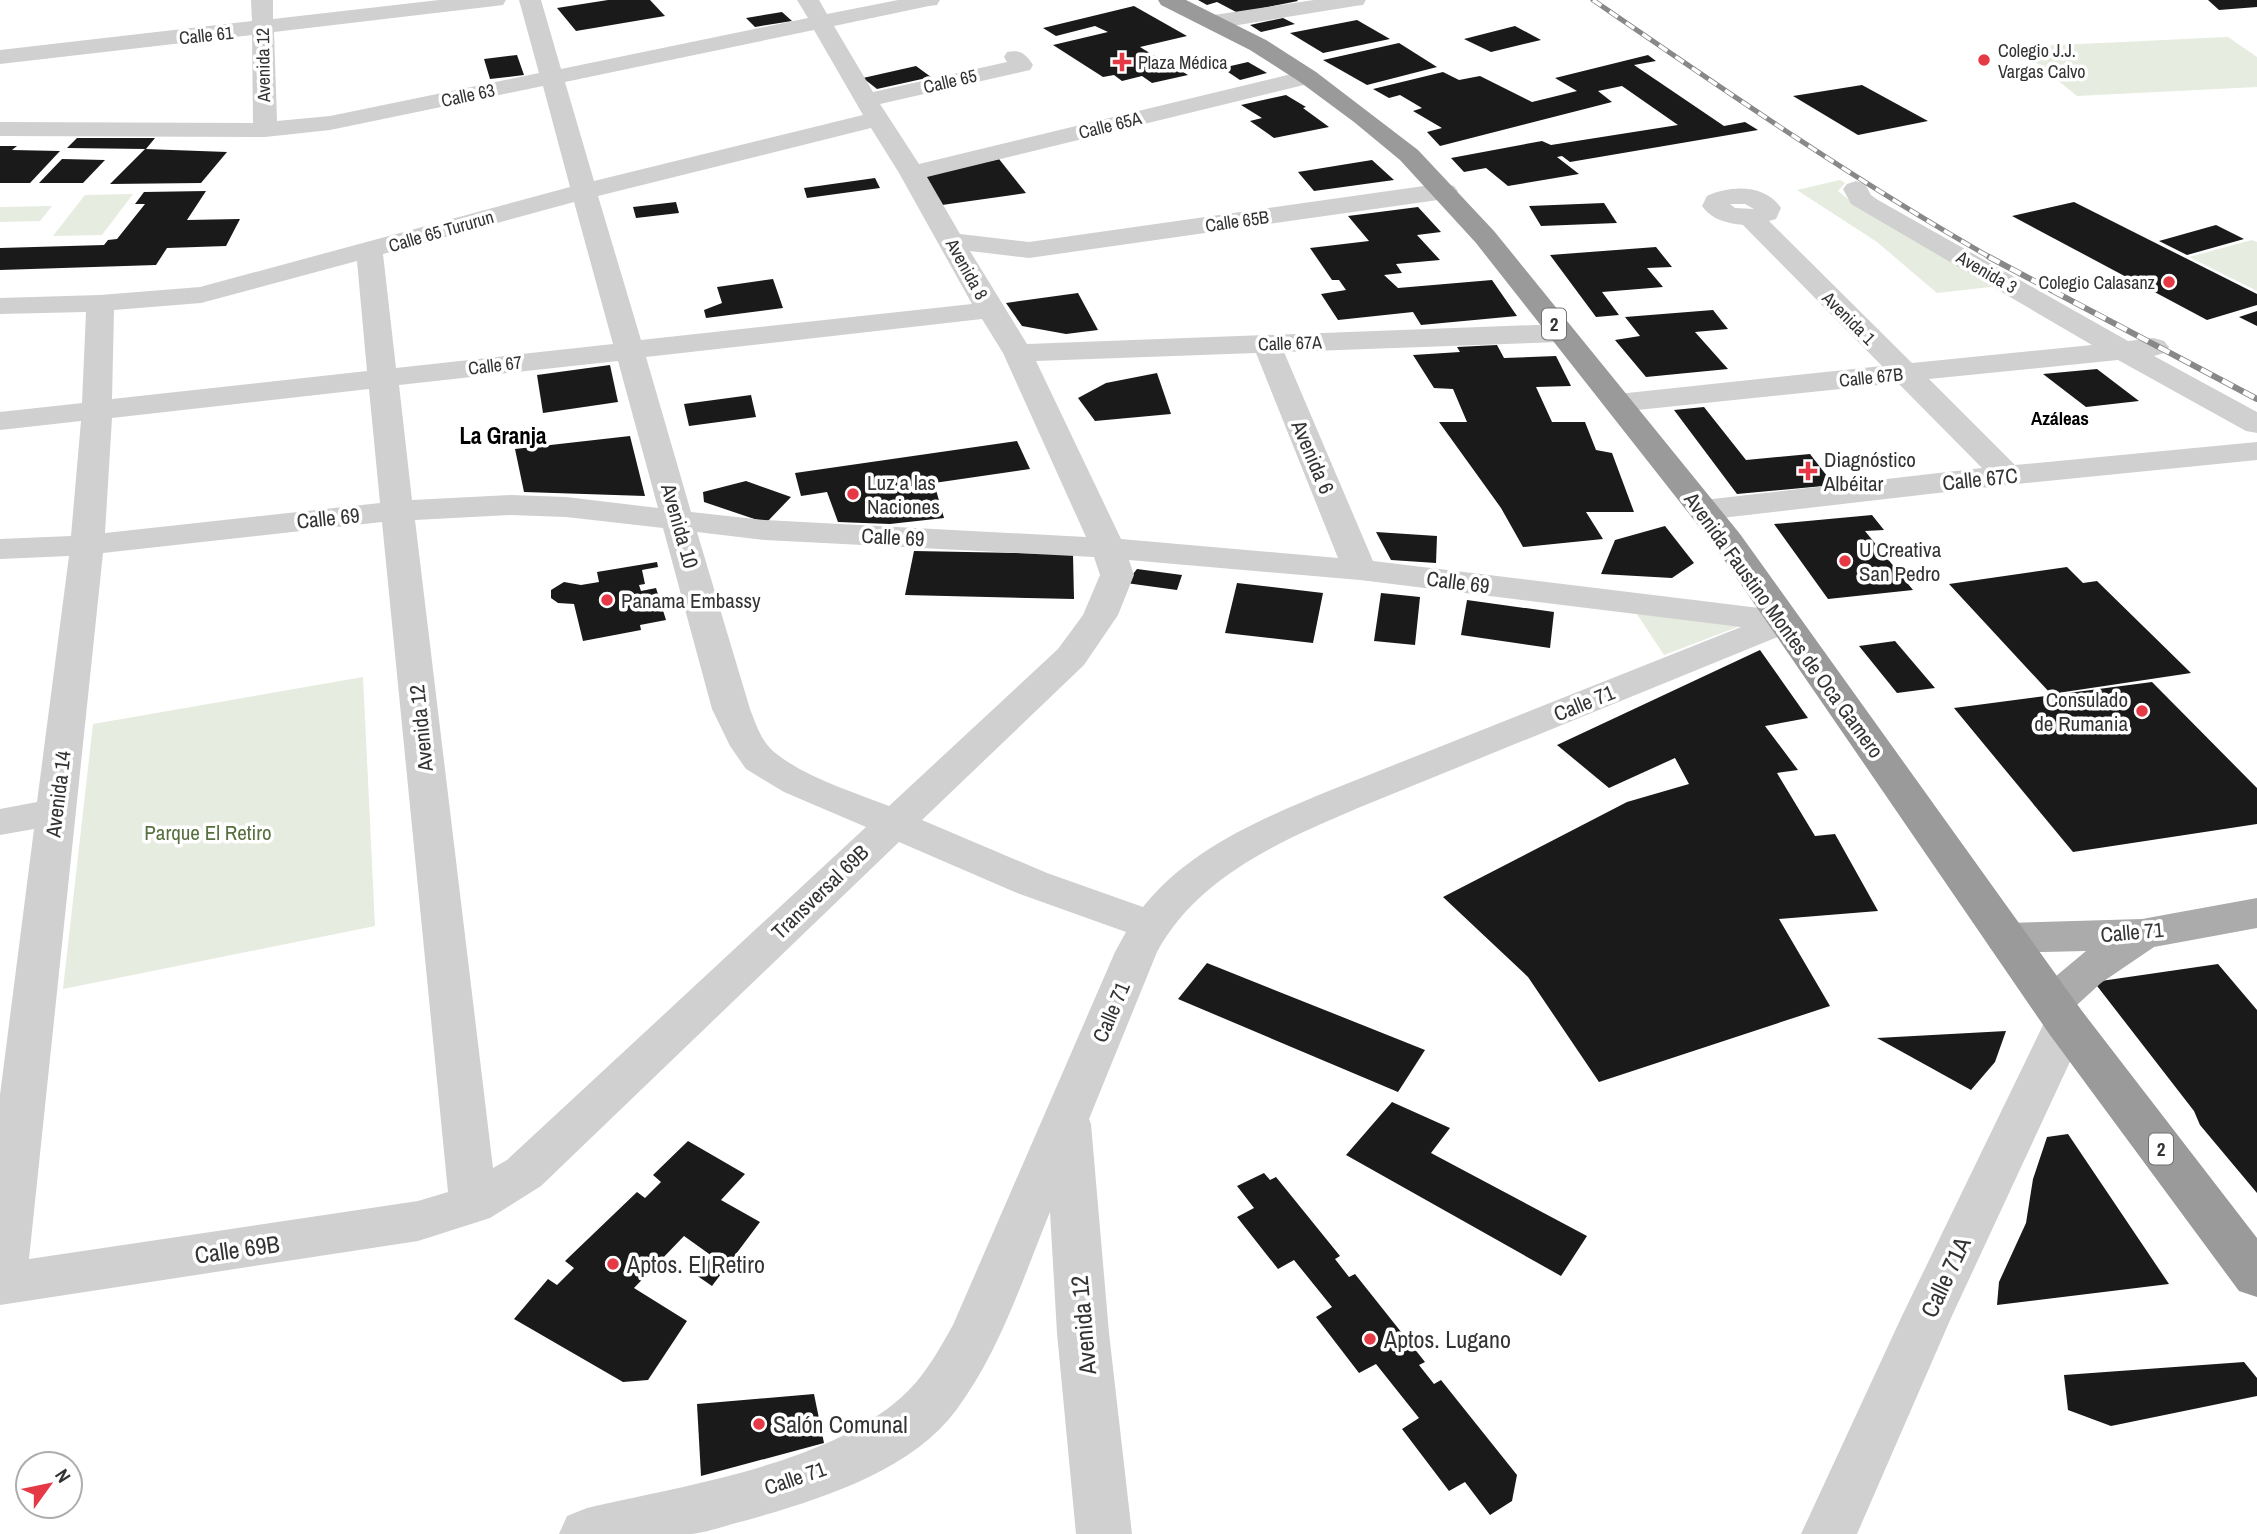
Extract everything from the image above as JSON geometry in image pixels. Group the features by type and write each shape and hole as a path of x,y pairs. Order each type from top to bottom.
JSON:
{"highway":[{"name":"Avenida Faustino Montes de Oca Gamero","path":"1169,0 1214,22 1308,77 1409,155 1445,191 1704,510 2059,1013 2257,1276"}],"main road":[{"name":"Calle 71","path":"2006,938 2142,934 2257,913"},
{"path":"2059,1013 2086,972 2142,934"}],"street":[{"name":"Avenida 12","path":"262,0 265,130"},
{"name":"Calle 61","path":"0,57 495,0"},
{"name":"Avenida 10","path":"530,0 582,192 631,349 731,709 743,738 760,760 798,783 1032,883 1150,925"},
{"name":"Avenida 8","path":"808,0 1018,353 1108,548"},
{"name":"Calle 63","path":"0,129 265,130 330,123 929,0"},
{"path":"1214,22 1354,0"},
{"name":"Calle 65","path":"872,109 1023,65 1015,57"},
{"name":"Calle 65A","path":"912,173 1308,77"},
{"name":"Calle 65 Tururun","path":"0,306 100,303 201,295 582,192 872,109"},
{"name":"Avenida 3","path":"1856,189 1860,199 1869,205 2123,351 2257,424"},
{"name":"Calle 65B","path":"1029,250 1445,191"},
{"name":"Avenida 1","path":"1751,218 2007,475"},
{"path":"951,241 1029,250"},
{"path":"974,281 1029,250"},
{"name":"Avenida 12","path":"369,251 473,1204"},
{"name":"Avenida 14","path":"1,1284 87,545 97,409 100,303"},
{"name":"Calle 67","path":"0,421 990,310"},
{"name":"Calle 67A","path":"1018,353 1561,332"},
{"name":"Avenida 6","path":"1266,343 1360,570"},
{"path":"2123,351 2154,347"},
{"name":"Calle 67B","path":"1618,403 2123,351"},
{"name":"Calle 67C","path":"1704,510 2007,475 2257,451"},
{"name":"Calle 69","path":"0,549 87,545 397,511 511,505 566,507 765,530 1108,548 1360,570 1785,622"},
{"name":"Transversal 69B","path":"473,1204 524,1173 1071,657 1100,615 1117,575 1108,548"},
{"name":"Calle 71","path":"587,1534 776,1486 829,1468 885,1440 923,1411 952,1375 974,1335 1136,952 1150,925 1200,875 1237,851 1282,828 1385,783 1785,622"},
{"path":"0,822 55,812"},
{"name":"Calle 71A","path":"1829,1534 2059,1013"},
{"name":"Avenida 12","path":"1068,1115 1083,1333 1104,1534"},
{"name":"Calle 69B","path":"1,1284 418,1222 473,1204"}],"green space":[{"path":"2228,37 2257,57 2257,87 2077,96 2017,47"},
{"path":"1840,180 1845,183 1838,191 1855,205 1999,286 1937,293 1877,242 1797,190"},
{"path":"133,194 102,235 53,236 85,195"},
{"path":"52,206 40,221 0,222 0,207"},
{"path":"2252,240 2257,242 2257,291 2189,257"},
{"path":"1633,608 1748,623 1664,655"},
{"name":"Parque El Retiro","path":"363,677 375,926 63,989 93,724"}],"building":[{"path":"608,0 650,0 665,16 576,31 557,8"},
{"path":"1198,0 1298,1 1238,13 1217,2 1207,5"},
{"path":"2208,0 2257,0 2257,7 2219,10"},
{"path":"1134,6 1187,36 1140,47 1166,63 1198,56 1209,63 1180,70 1188,75 1152,83 1142,76 1122,81 1114,75 1103,77 1053,45 1108,32 1095,26 1056,36 1043,28"},
{"path":"782,12 792,21 755,27 746,18"},
{"path":"1283,18 1295,24 1261,32 1250,25"},
{"path":"1357,20 1390,39 1323,53 1290,33"},
{"path":"1515,26 1541,40 1491,52 1464,39"},
{"path":"1399,43 1437,67 1367,85 1323,60"},
{"path":"517,55 524,75 490,79 484,59"},
{"path":"1648,55 1656,61 1634,65 1724,126 1745,122 1758,130 1570,162 1562,156 1557,157 1579,174 1508,186 1486,168 1464,172 1451,158 1542,141 1551,145 1678,125 1622,86 1598,91 1612,102 1440,146 1427,132 1442,128 1413,111 1422,108 1400,95 1389,98 1373,89 1443,72 1459,80 1480,76 1532,102 1577,91 1555,78"},
{"path":"1248,62 1267,73 1240,80 1222,68"},
{"path":"916,66 931,77 877,89 863,78"},
{"path":"1862,85 1928,121 1858,135 1793,96"},
{"path":"1286,95 1306,107 1303,108 1329,127 1274,138 1250,121 1262,118 1241,105"},
{"path":"77,138 155,138 146,149 67,148"},
{"path":"0,146 17,146 12,150 60,151 30,183 0,183"},
{"path":"145,149 227,152 201,183 110,184"},
{"path":"62,159 105,160 83,183 39,183"},
{"path":"999,159 1026,193 942,205 925,176"},
{"path":"1372,160 1394,180 1314,191 1298,172"},
{"path":"875,178 880,188 807,198 804,188"},
{"path":"206,191 187,220 240,219 226,246 167,248 156,265 0,270 0,248 104,245 108,240 117,239 145,204 135,204 144,192"},
{"path":"676,202 679,213 636,218 633,207"},
{"path":"2074,202 2257,294 2257,305 2207,320 2012,216"},
{"path":"1604,203 1617,223 1541,226 1529,206"},
{"path":"1418,207 1441,232 1417,235 1440,260 1396,264 1402,273 1384,275 1398,288 1492,280 1517,316 1421,325 1413,312 1338,320 1321,294 1346,290 1339,280 1332,280 1310,248 1369,241 1348,216"},
{"path":"2216,225 2244,239 2187,255 2159,241"},
{"path":"1656,247 1672,267 1647,268 1663,287 1602,292 1619,315 1596,317 1550,255"},
{"path":"773,279 783,308 706,318 704,310 722,303 717,287"},
{"path":"1078,293 1098,330 1066,334 1022,326 1006,303"},
{"path":"1713,310 1728,329 1695,332 1728,369 1646,377 1615,340 1640,336 1625,317"},
{"path":"2257,311 2257,326 2239,317"},
{"path":"1497,345 1504,358 1556,356 1571,386 1536,387 1552,422 1585,422 1596,450 1612,453 1634,512 1586,512 1603,539 1523,547 1501,508 1439,422 1467,422 1453,389 1434,388 1413,355 1460,352 1457,347"},
{"path":"610,365 618,402 543,413 537,375"},
{"path":"2097,369 2139,401 2086,407 2043,374"},
{"path":"1157,373 1171,414 1095,421 1078,398 1106,383"},
{"path":"751,395 756,417 689,426 684,404"},
{"path":"1704,407 1746,460 1810,454 1834,485 1737,494 1674,410"},
{"path":"630,436 645,496 524,492 515,449"},
{"path":"1017,441 1030,469 934,483 944,518 890,524 838,522 827,492 801,496 795,473"},
{"path":"746,481 791,497 766,523 704,502 703,492"},
{"name":"U Creativa San Pedro","path":"1872,515 1884,530 1865,531 1913,590 1828,599 1774,524"},
{"path":"1665,526 1694,563 1672,578 1601,574 1615,540"},
{"path":"1376,532 1437,536 1436,563 1391,560"},
{"path":"914,551 1073,554 1074,599 905,595"},
{"name":"Panama Embassy","path":"657,562 658,567 642,570 645,584 639,585 641,591 656,588 666,620 640,625 641,630 583,641 574,604 558,603 551,598 551,590 564,582 581,585 599,582 597,572"},
{"path":"2067,567 2083,583 2097,581 2191,673 2051,694 1949,584"},
{"path":"1137,569 1182,575 1177,590 1126,583"},
{"path":"1237,583 1323,593 1313,643 1225,633"},
{"path":"1381,593 1420,597 1415,645 1374,641"},
{"path":"1467,600 1554,612 1550,648 1461,635"},
{"path":"1895,641 1935,688 1897,693 1859,646"},
{"path":"1760,650 1808,718 1765,726 1798,770 1777,773 1815,836 1835,834 1878,911 1779,919 1830,1006 1599,1082 1528,977 1443,897 1627,802 1689,784 1675,758 1609,788 1557,745"},
{"path":"2152,682 2257,788 2257,824 2073,852 1954,708"},
{"path":"1207,963 1425,1050 1398,1092 1178,999"},
{"path":"2218,964 2257,1010 2257,1193 2200,1125 2194,1111 2094,982"},
{"path":"2006,1031 1995,1062 1971,1090 1877,1038"},
{"path":"1392,1102 1450,1128 1431,1153 1587,1236 1561,1276 1346,1155"},
{"path":"2068,1134 2169,1284 1997,1305 1999,1282 2026,1223 2033,1179 2047,1137"},
{"name":"Aptos. El Retiro","path":"688,1141 745,1174 721,1200 760,1222 712,1286 696,1275 712,1256 684,1236 634,1288 687,1321 648,1380 623,1382 514,1319 548,1279 557,1285 574,1268 565,1261 637,1192 645,1198 661,1182 653,1175"},
{"name":"Aptos. Lugano","path":"1264,1173 1270,1180 1276,1177 1340,1256 1335,1259 1349,1277 1355,1274 1425,1362 1419,1365 1434,1384 1441,1380 1517,1475 1512,1501 1490,1515 1465,1482 1449,1491 1402,1429 1419,1418 1376,1364 1359,1373 1316,1317 1332,1307 1294,1260 1278,1269 1237,1217 1254,1208 1237,1186"},
{"path":"2244,1362 2257,1378 2257,1396 2111,1426 2068,1410 2064,1375"},
{"name":"Salón Comunal","path":"814,1394 824,1443 701,1476 697,1404"}],"railway":[{"path":"1593,0 1840,166 1993,259"},
{"path":"1989,257 2257,399"}],"place":[{"name":"Colegio J.J. Vargas Calvo","path":"1984,60"},
{"name":"Plaza Médica","path":"1122,62"},
{"name":"Colegio Calasanz","path":"2169,282"},
{"name":"Diagnóstico Albéitar","path":"1808,471"},
{"name":"Luz a las Naciones","path":"853,494"},
{"name":"U Creativa San Pedro","path":"1845,561"},
{"name":"Panama Embassy","path":"607,600"},
{"name":"Consulado de Rumania","path":"2142,711"},
{"name":"Aptos. El Retiro","path":"613,1264"},
{"name":"Aptos. Lugano","path":"1370,1339"},
{"name":"Salón Comunal","path":"759,1424"}],"district":[{"name":"Azáleas","path":"2060,418"},
{"name":"La Granja","path":"503,435"}]}
